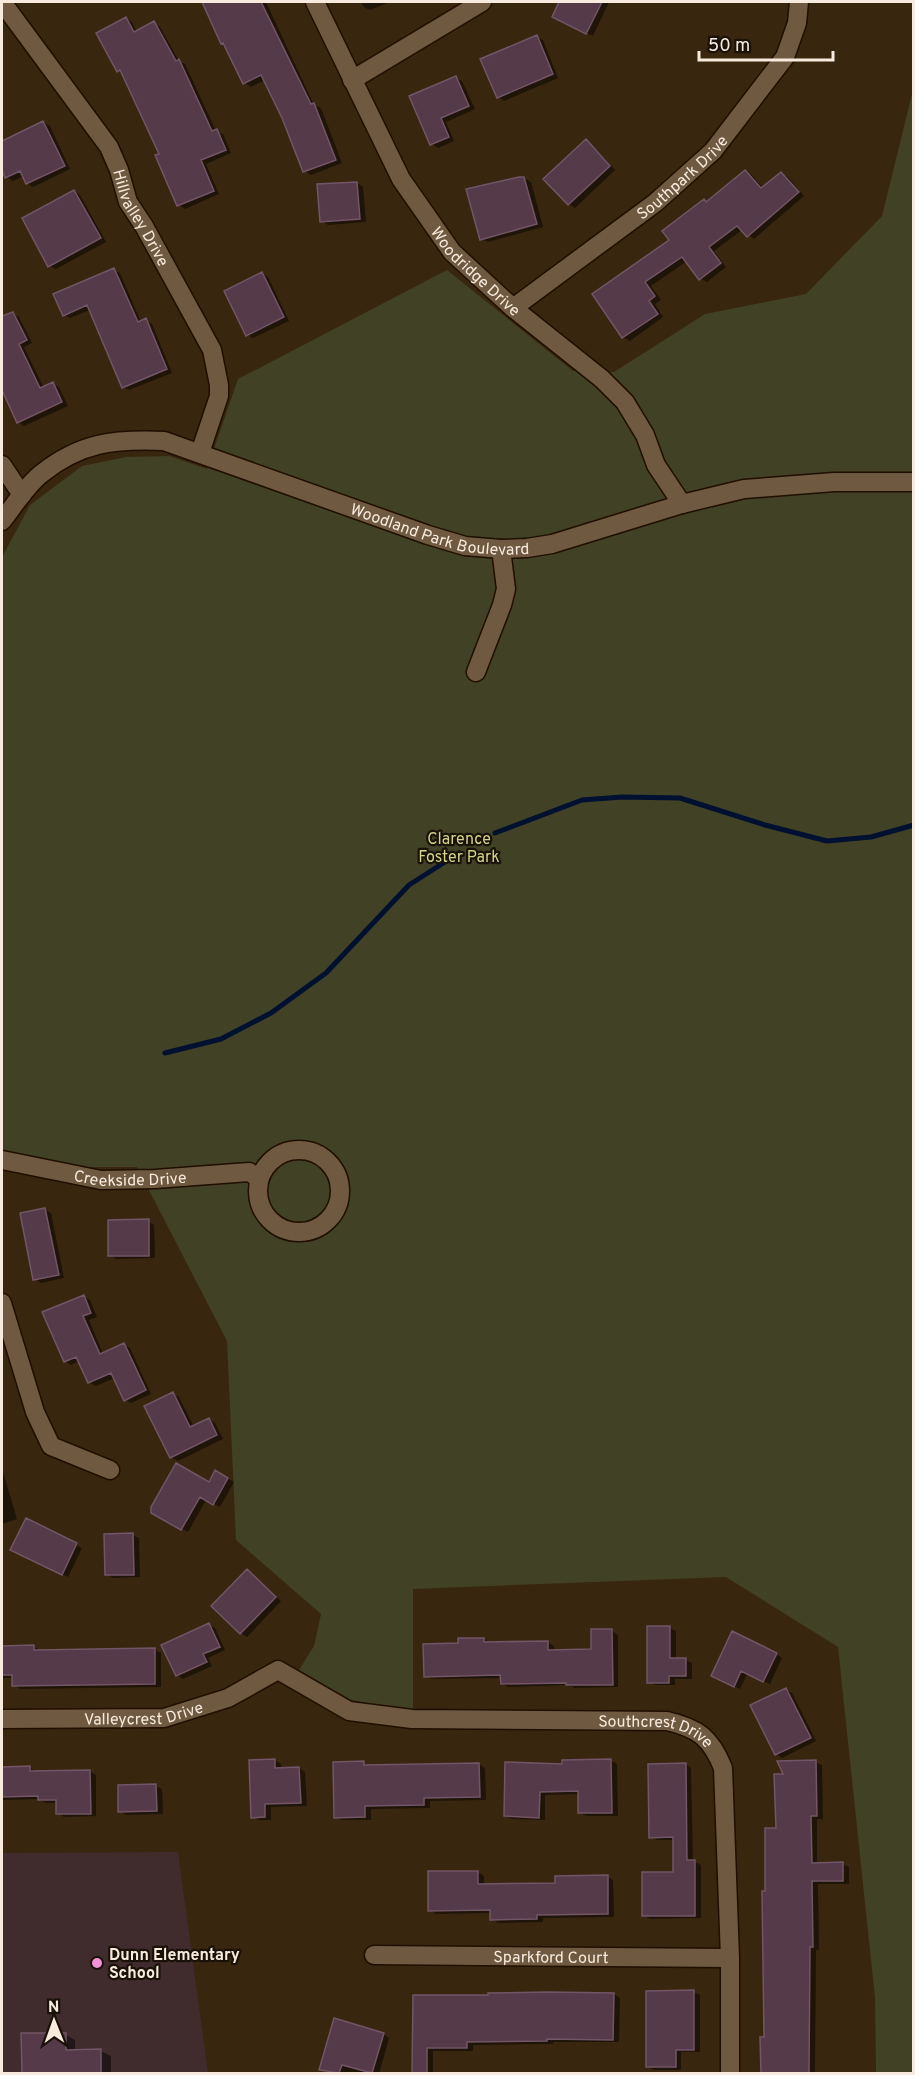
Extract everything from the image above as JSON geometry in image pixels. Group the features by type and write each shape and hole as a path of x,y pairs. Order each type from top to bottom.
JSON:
{"street":[{"name":"Hillvalley Drive","path":"2,2 109,147 119,170 128,202 144,226 212,350 219,396 200,453"},
{"name":"Woodridge Drive","path":"315,2 401,179 452,252 513,308 602,379 625,402 645,435 656,465 682,504"},
{"path":"352,80 482,2"},
{"name":"Southpark Drive","path":"513,308 655,203 713,151 785,57 797,22 799,2"},
{"name":"Woodland Park Boulevard","path":"2,521 39,475 76,451 93,445 134,439 164,441 428,535 465,546 501,549 552,544 682,504 744,489 834,482 914,482"},
{"path":"2,465 22,495"},
{"path":"476,672 506,589 501,549"},
{"path":"304,1150 329,1164 335,1172 339,1181 339,1201 328,1220 320,1227 309,1231 288,1231 268,1220 262,1210 257,1189 259,1178 272,1160 282,1154 304,1150"},
{"name":"Creekside Drive","path":"2,1160 101,1180 155,1179 249,1172 259,1178"},
{"path":"2,1303 35,1412 51,1446 110,1470"},
{"name":"Valleycrest Drive","path":"2,1719 164,1718 228,1698 278,1670"},
{"name":"Southcrest Drive","path":"278,1670 349,1711 412,1719 667,1722 689,1726 707,1739 717,1753 723,1768 730,2073"},
{"name":"Sparkford Court","path":"374,1955 729,1958"}],"shaded area":[{"name":"Dunn Elementary School","path":"178,1852 208,2073 2,2073 2,1853"}],"green space":[{"name":"Clarence Foster Park","path":"913,90 913,2073 876,2073 875,1998 838,1647 726,1577 413,1589 413,1711 351,1700 299,1670 314,1646 321,1614 236,1540 227,1341 137,1167 77,1167 2,1157 2,557 30,505 82,466 126,457 169,456 207,469 238,379 447,270 573,371 614,372 705,314 806,294 882,216"}],"building":[{"path":"202,2 261,2 311,104 314,103 336,160 303,172 282,118 261,75 243,84"},
{"path":"559,2 602,2 586,34 552,17"},
{"path":"126,17 134,32 154,21 176,61 179,59 212,131 217,129 226,150 201,160 214,191 177,206 155,155 159,154 120,70 117,72 96,33"},
{"path":"537,35 553,74 497,98 480,59"},
{"path":"456,76 469,106 441,118 449,137 430,145 409,96"},
{"path":"43,121 65,166 26,184 20,171 5,178 2,170 2,141"},
{"path":"586,139 610,166 568,205 543,179"},
{"path":"745,170 761,188 781,172 799,192 747,237 737,226 709,247 721,263 699,280 682,257 645,282 655,296 649,301 658,314 622,338 592,294 669,240 662,231 704,199 706,202"},
{"path":"524,177 537,224 480,240 466,189"},
{"path":"357,182 360,219 320,222 317,184"},
{"path":"74,190 101,238 48,267 22,218"},
{"path":"114,268 138,322 146,318 167,369 122,388 87,305 63,316 53,294"},
{"path":"262,272 284,317 246,336 224,291"},
{"path":"13,312 27,340 19,344 40,388 53,382 62,402 17,423 2,390 2,316"},
{"path":"45,1208 59,1275 33,1280 20,1213"},
{"path":"149,1219 149,1256 108,1256 108,1220"},
{"path":"84,1295 91,1313 83,1316 100,1354 124,1343 146,1390 124,1401 111,1373 88,1383 76,1357 64,1362 42,1312"},
{"path":"173,1392 190,1427 209,1418 217,1435 170,1458 144,1406"},
{"path":"176,1463 209,1482 215,1470 228,1478 213,1505 200,1497 181,1530 151,1513 151,1507"},
{"path":"26,1518 77,1543 62,1575 10,1550"},
{"path":"133,1533 134,1575 105,1575 104,1534"},
{"path":"247,1569 276,1597 240,1634 211,1606"},
{"path":"209,1623 220,1647 203,1654 207,1662 176,1676 161,1645"},
{"path":"647,1626 670,1626 670,1658 686,1658 686,1676 669,1676 669,1683 647,1683"},
{"path":"591,1629 612,1629 613,1685 501,1684 500,1675 424,1677 423,1644 458,1643 458,1638 484,1638 484,1642 548,1641 548,1650 591,1649"},
{"path":"732,1631 777,1653 763,1682 741,1671 734,1687 711,1676"},
{"path":"34,1645 34,1650 155,1648 155,1684 12,1686 12,1675 2,1675 2,1646"},
{"path":"786,1688 811,1738 775,1755 750,1705"},
{"path":"275,1759 275,1768 299,1767 301,1803 265,1804 265,1817 251,1818 249,1760"},
{"path":"611,1759 612,1813 578,1813 578,1791 540,1792 539,1818 504,1816 505,1762 562,1764 562,1760"},
{"path":"816,1760 817,1816 811,1816 812,1863 843,1862 843,1881 812,1881 813,1947 810,1947 809,2073 761,2073 760,2037 764,2037 762,1891 765,1891 765,1828 776,1828 774,1774 783,1774 777,1761"},
{"path":"364,1761 364,1765 479,1763 480,1797 424,1798 424,1805 365,1806 365,1817 334,1818 333,1762"},
{"path":"686,1763 687,1860 695,1860 695,1916 642,1916 642,1872 673,1872 673,1837 649,1838 648,1764"},
{"path":"30,1766 30,1771 90,1770 91,1814 56,1814 56,1800 38,1800 38,1796 2,1797 2,1767"},
{"path":"156,1784 157,1811 118,1812 118,1785"},
{"path":"428,1871 478,1871 478,1884 555,1883 555,1876 608,1875 608,1914 537,1915 537,1919 490,1920 490,1910 428,1911"},
{"path":"694,1990 694,2050 676,2050 676,2067 646,2067 646,1991"},
{"path":"614,1993 613,2040 547,2039 547,2041 467,2042 467,2048 427,2048 427,2073 412,2073 413,1995"},
{"path":"334,2018 384,2033 372,2073 342,2065 339,2073 319,2070"},
{"path":"21,2033 66,2033 66,2050 101,2049 101,2073 22,2073"}],"waterway":[{"path":"495,833 582,800 622,797 680,798 765,825 827,841 871,837 914,825"},
{"path":"165,1053 221,1039 271,1013 326,973 409,885 459,853"}],"place":[{"name":"Dunn Elementary School","path":"97,1963"}]}
